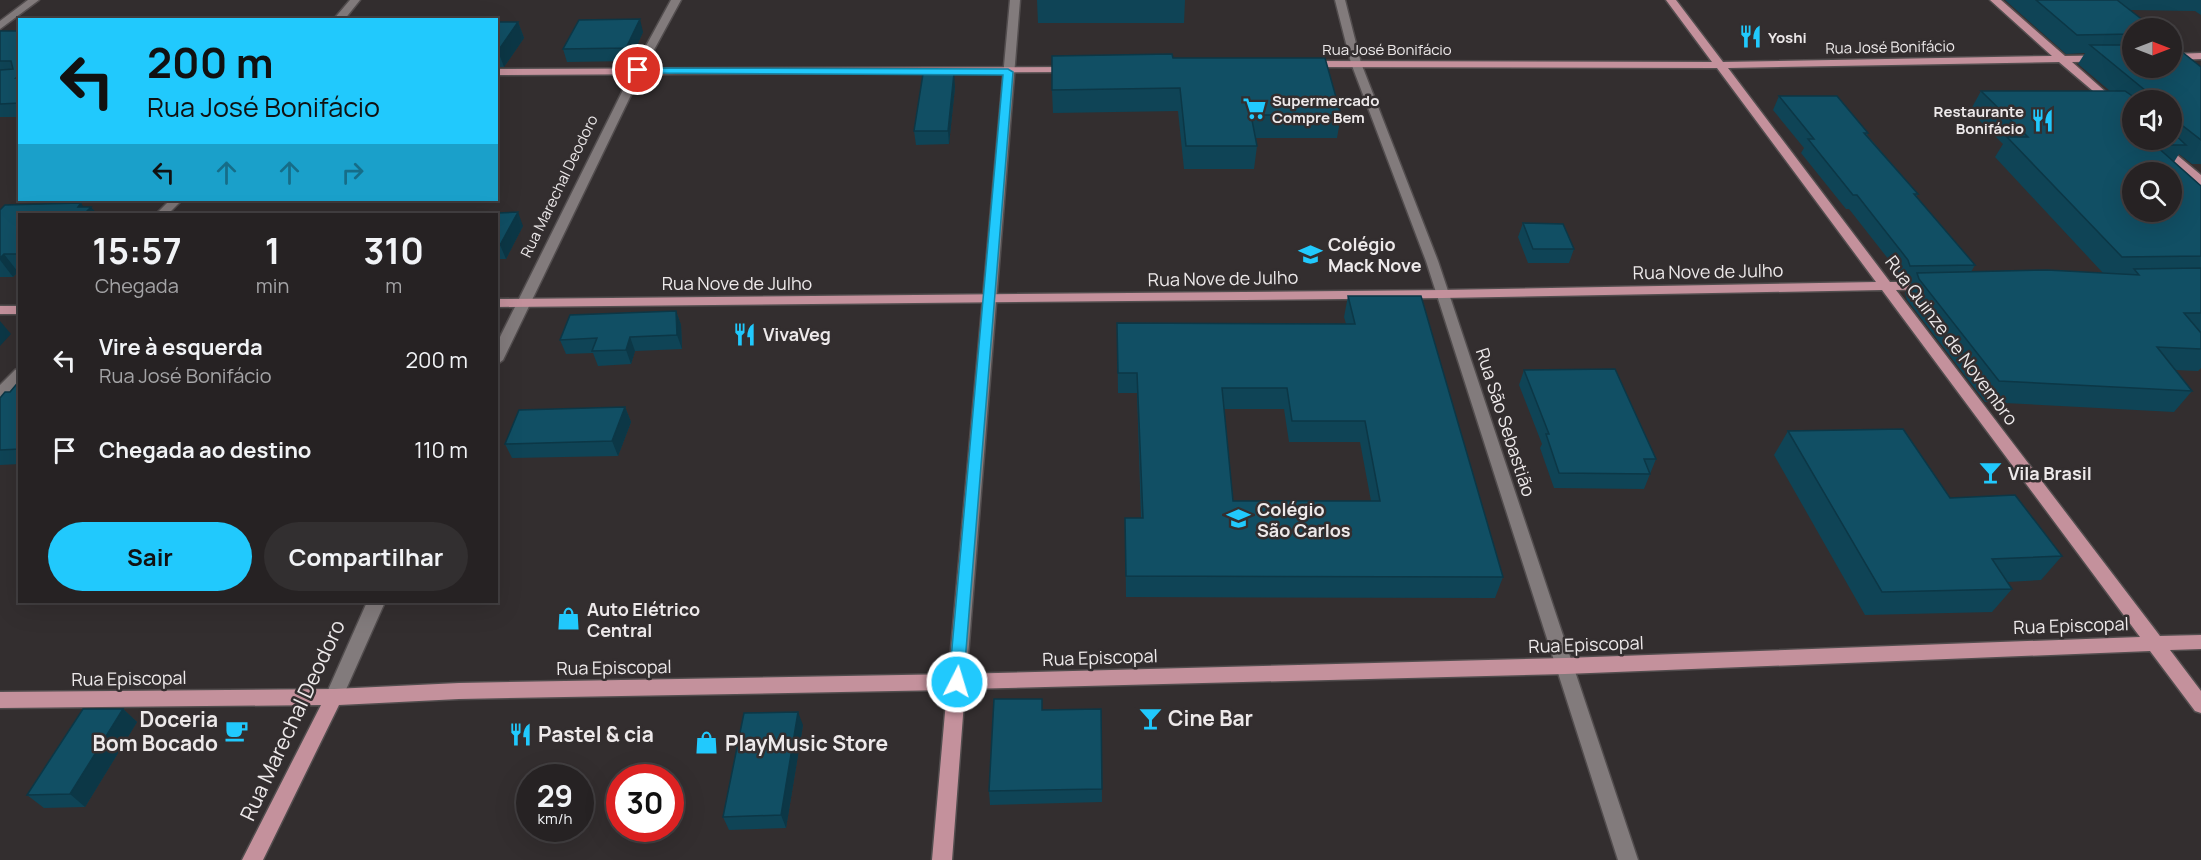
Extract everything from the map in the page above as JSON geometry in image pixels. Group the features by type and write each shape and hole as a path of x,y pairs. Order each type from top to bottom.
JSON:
{"main road":[{"name":"Rua Quinze de Novembro","path":"1671,0 1888,285 2201,705"},
{"path":"1995,0 2122,112"},
{"path":"2182,57 2201,56"},
{"name":"Rua José Bonifácio","path":"1296,64 1720,65 2122,58"},
{"path":"498,72 1080,70"},
{"path":"2165,150 2201,181"},
{"name":"Rua Nove de Julho","path":"498,303 1443,294 1946,285"},
{"path":"0,310 18,310"},
{"name":"Rua Episcopal","path":"0,700 334,697 459,691 957,682 1565,666 2201,642"},
{"path":"942,860 957,682"},
{"name":"Rua Marechal Deodoro","path":"252,860 334,697"}],"street":[{"path":"0,26 34,0"},
{"path":"340,18 355,0"},
{"name":"Rua Marechal Deodoro","path":"498,356 638,70 676,0"},
{"path":"957,682 1015,0"},
{"name":"Rua São Sebastião","path":"1340,0 1356,63 1443,294 1628,860"},
{"path":"163,213 175,201"},
{"path":"0,394 18,375"},
{"name":"Rua Marechal Deodoro","path":"334,697 376,603"}],"building":[{"path":"2036,0 2117,0 2140,18 2122,18 2122,34 2077,35"},
{"path":"640,19 626,48 563,49 579,20"},
{"path":"498,22 518,22 498,51"},
{"path":"0,31 18,31 18,76 16,78 18,78 18,103 0,104 0,70 13,69 11,61 0,61"},
{"path":"2090,45 2122,45 2122,71"},
{"path":"2182,52 2201,67 2201,140 2182,125 2182,90 2145,90 2130,78 2182,78"},
{"path":"1172,54 1173,58 1325,58 1341,115 1251,115 1257,146 1186,146 1180,88 1052,90 1052,56"},
{"path":"954,73 948,131 914,131 923,74"},
{"path":"1981,91 2122,91 2122,150 2161,150 2174,162 2122,162 2122,222 2182,222 2182,169 2201,186 2201,256 2122,257 2007,137 2028,137"},
{"path":"1779,96 1837,96 1868,133 1864,133 1918,194 1914,194 1975,265 1910,266 1908,260 1857,195 1853,195 1808,139 1814,139"},
{"path":"81,203 78,207 91,207 85,213 18,213 18,254 4,254 0,258 0,210 5,205"},
{"path":"518,212 500,245 498,245 498,213"},
{"path":"1523,223 1563,224 1574,249 1533,249"},
{"path":"2201,268 2201,313 2184,313 2201,333 2201,349 2157,347 2192,391 1999,381 1919,279 1917,273 2047,270 2139,275 2134,269"},
{"path":"1348,296 1421,296 1503,577 1126,576 1125,518 1143,518 1137,373 1118,373 1117,323 1355,324","holes":["1222,388 1287,388 1292,421 1365,421 1380,501 1233,501"]},
{"path":"676,311 677,335 630,337 626,350 592,351 597,338 560,340 570,315"},
{"path":"1615,369 1656,459 1644,459 1650,474 1559,473 1546,434 1549,434 1524,370"},
{"path":"18,382 18,449 0,450 0,398 5,392 10,392"},
{"path":"625,407 612,441 505,444 519,410"},
{"path":"1903,429 1950,498 2015,495 2062,556 1992,559 2012,589 1882,592 1788,431"},
{"path":"994,699 1042,699 1042,710 1101,709 1102,789 989,791"},
{"path":"83,709 123,709 70,794 27,795"},
{"path":"798,712 781,815 723,817 744,713"}],"place":[{"name":"Yoshi","path":"1750,37"},
{"name":"Supermercado Compre Bem","path":"1254,109"},
{"name":"Restaurante Bonifácio","path":"2042,120"},
{"name":"Colégio Mack Nove","path":"1310,254"},
{"name":"VivaVeg","path":"745,334"},
{"name":"Vila Brasil","path":"1990,473"},
{"name":"Colégio São Carlos","path":"1239,519"},
{"name":"Auto Elétrico Central","path":"569,619"},
{"name":"Cine Bar","path":"1150,718"},
{"name":"Doceria Bom Bocado","path":"236,731"},
{"name":"Pastel & cia","path":"520,734"},
{"name":"PlayMusic Store","path":"707,743"}],"route":[{"path":"638,70 1008,72 957,682"}]}
